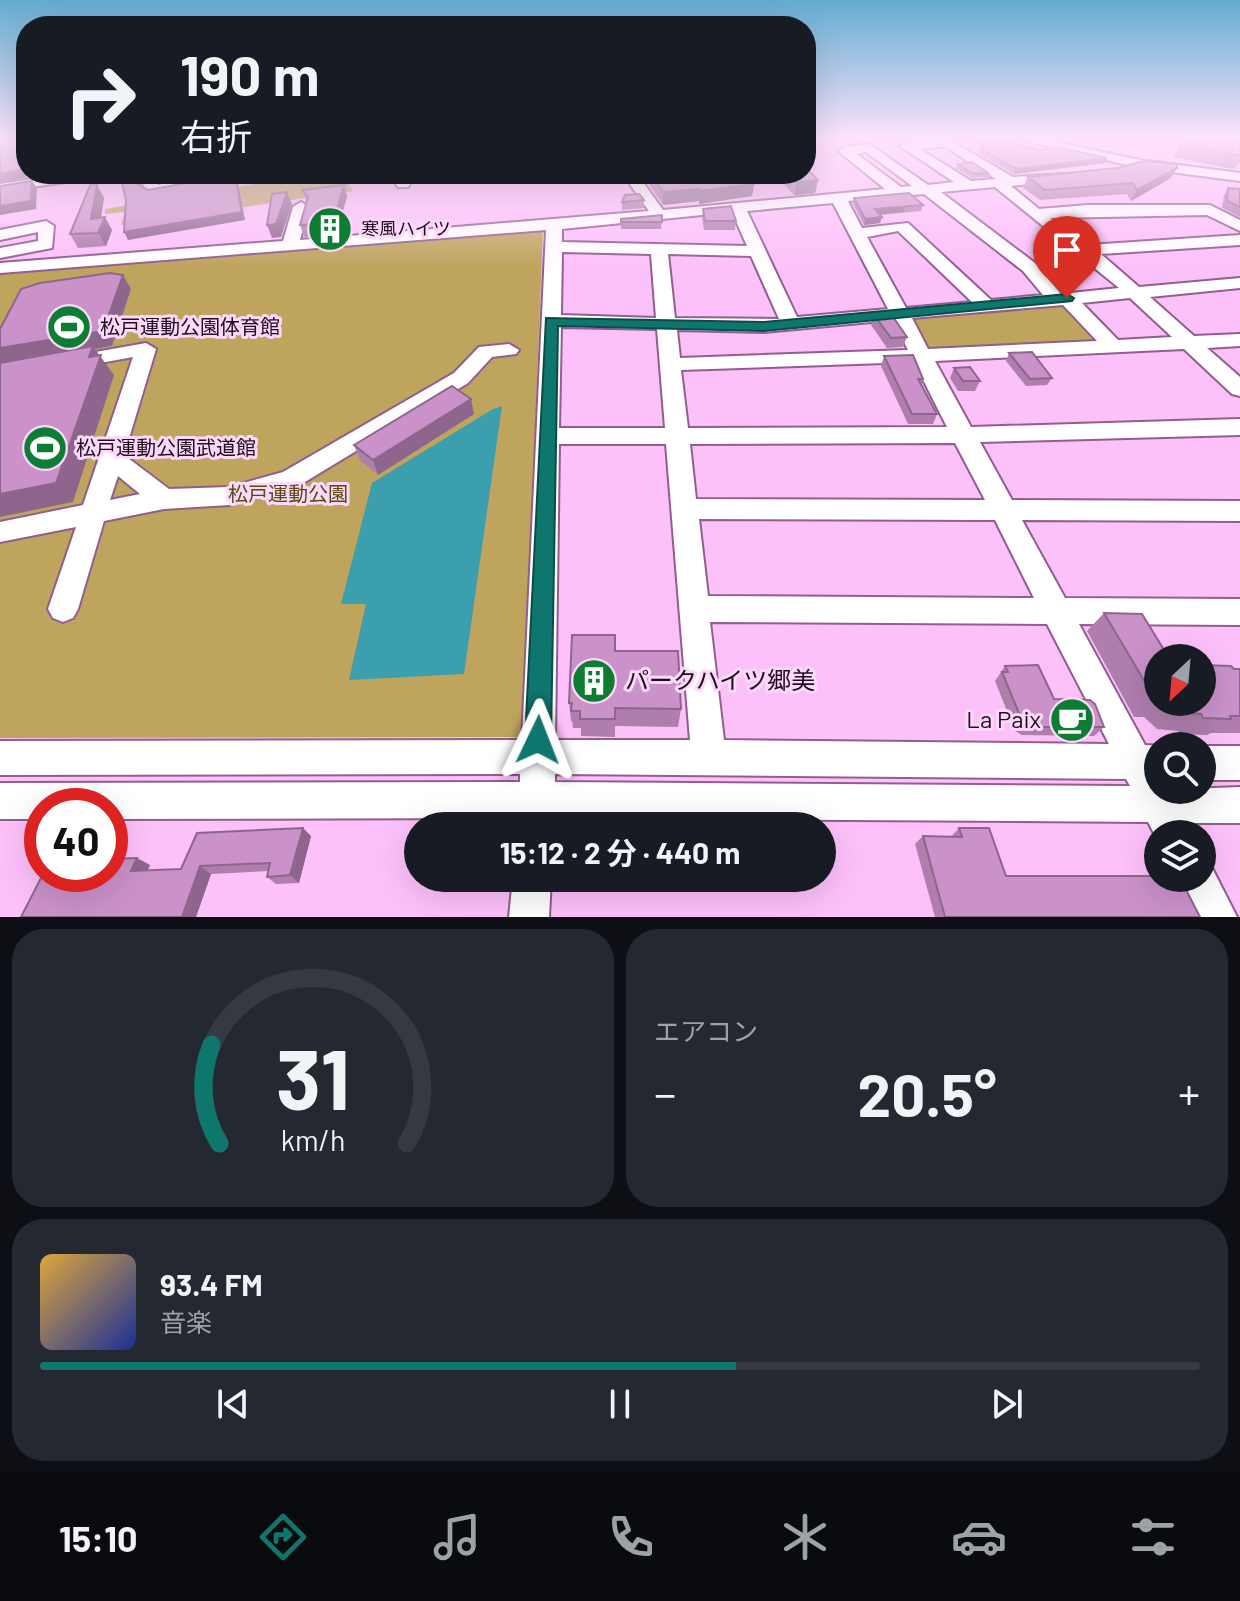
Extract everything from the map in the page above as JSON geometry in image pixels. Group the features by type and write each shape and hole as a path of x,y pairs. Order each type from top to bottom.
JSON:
{"street":[{"path":"817,181 837,199 857,234 1002,510 1144,759"},
{"path":"883,181 899,193"},
{"path":"914,181 1029,267 1113,346"},
{"path":"961,181 968,185"},
{"path":"0,268 290,247 554,235 659,215 1017,181"},
{"path":"1004,182 1035,214 1135,293 1240,389"},
{"path":"0,188 26,184"},
{"path":"150,184 151,191 190,184"},
{"path":"637,184 659,215"},
{"path":"290,247 301,207"},
{"path":"738,208 791,324"},
{"path":"1035,214 1088,210 1210,210 1240,226"},
{"path":"0,235 46,226 46,244 0,253"},
{"path":"857,234 902,226 987,306"},
{"path":"554,235 659,251 759,251"},
{"path":"537,812 554,235"},
{"path":"1084,250 1240,240"},
{"path":"659,251 696,609 718,757 733,800"},
{"path":"551,321 764,326 1240,283"},
{"path":"671,364 1240,340"},
{"path":"44,367 146,349 63,609"},
{"path":"0,532 164,499 229,496 291,479 461,378 486,351 509,350"},
{"path":"547,436 964,435 1240,427"},
{"path":"111,458 164,499"},
{"path":"686,509 1240,511"},
{"path":"696,609 1240,612"},
{"path":"0,758 718,757 1144,762"},
{"path":"1216,763 1240,763"},
{"path":"552,812 733,800 1166,820 1240,805"},
{"path":"0,801 492,812"},
{"path":"529,917 531,892"},
{"path":"1204,892 1217,917"}],"green space":[{"path":"254,184 348,184 353,191 121,225 125,212 105,214 105,209"},
{"name":"松戸運動公園","path":"543,230 523,737 0,738 0,271"},
{"path":"1061,303 1104,341 936,351 925,347 912,320 916,316"}],"shaded area":[{"path":"502,406 464,674 349,680 366,604 341,604 372,483"}],"building":[{"path":"1033,181 1154,181 1137,190 1133,183 1045,190"},
{"path":"32,184 31,201 0,206 0,186"},
{"path":"91,184 97,185 91,219 105,217 98,233 70,234"},
{"path":"122,184 137,184 148,190 181,184 237,184 242,212 124,232 126,200"},
{"path":"658,184 754,184 700,191 663,192"},
{"path":"344,185 333,223 300,225 308,197 302,190"},
{"path":"1228,188 1240,189 1240,207 1227,201"},
{"path":"287,192 276,224 267,225 272,194"},
{"path":"909,193 923,205 875,209 882,217 865,219 854,198"},
{"path":"639,194 644,200 622,202 625,195"},
{"path":"731,206 736,221 705,221 703,209"},
{"path":"662,215 662,222 621,222 621,219"},
{"path":"110,273 123,275 103,331 0,348 0,329 21,289 40,283"},
{"path":"891,314 907,337 891,338 874,315"},
{"name":"松戸運動公園武道館","path":"93,346 89,357 101,355 56,483 0,494 0,363"},
{"path":"1032,352 1052,378 1030,379 1009,353"},
{"path":"913,355 923,379 918,379 937,414 912,414 884,356"},
{"path":"970,367 980,381 963,381 954,368"},
{"path":"452,386 471,399 373,460 354,445"},
{"path":"1104,613 1142,614 1160,644 1144,644 1144,680"},
{"path":"572,635 615,635 615,651 678,651 681,709 615,708 615,719 580,719 580,711 571,711 572,703 569,703"},
{"path":"1038,665 1054,699 1090,700 1095,704 1104,727 1030,727 1023,723 1002,672 1008,672 1005,666"},
{"path":"1216,665 1240,669 1240,716 1230,716 1231,719 1203,718 1216,716"},
{"path":"303,828 290,875 267,877 270,863 200,866 182,917 21,917 34,892 128,892 128,858 137,858 131,871 181,869 197,833"},
{"path":"959,828 989,828 1006,876 1144,876 1144,892 1187,892 1200,917 945,917 923,836 962,837"}],"place":[{"name":"寒風ハイツ","path":"330,229"},
{"name":"松戸運動公園体育館","path":"69,327"},
{"name":"松戸運動公園武道館","path":"45,448"},
{"name":"パークハイツ郷美","path":"594,681"},
{"name":"La Paix","path":"1072,720"}],"route":[{"path":"538,740 551,321 764,326 1067,298"}]}
